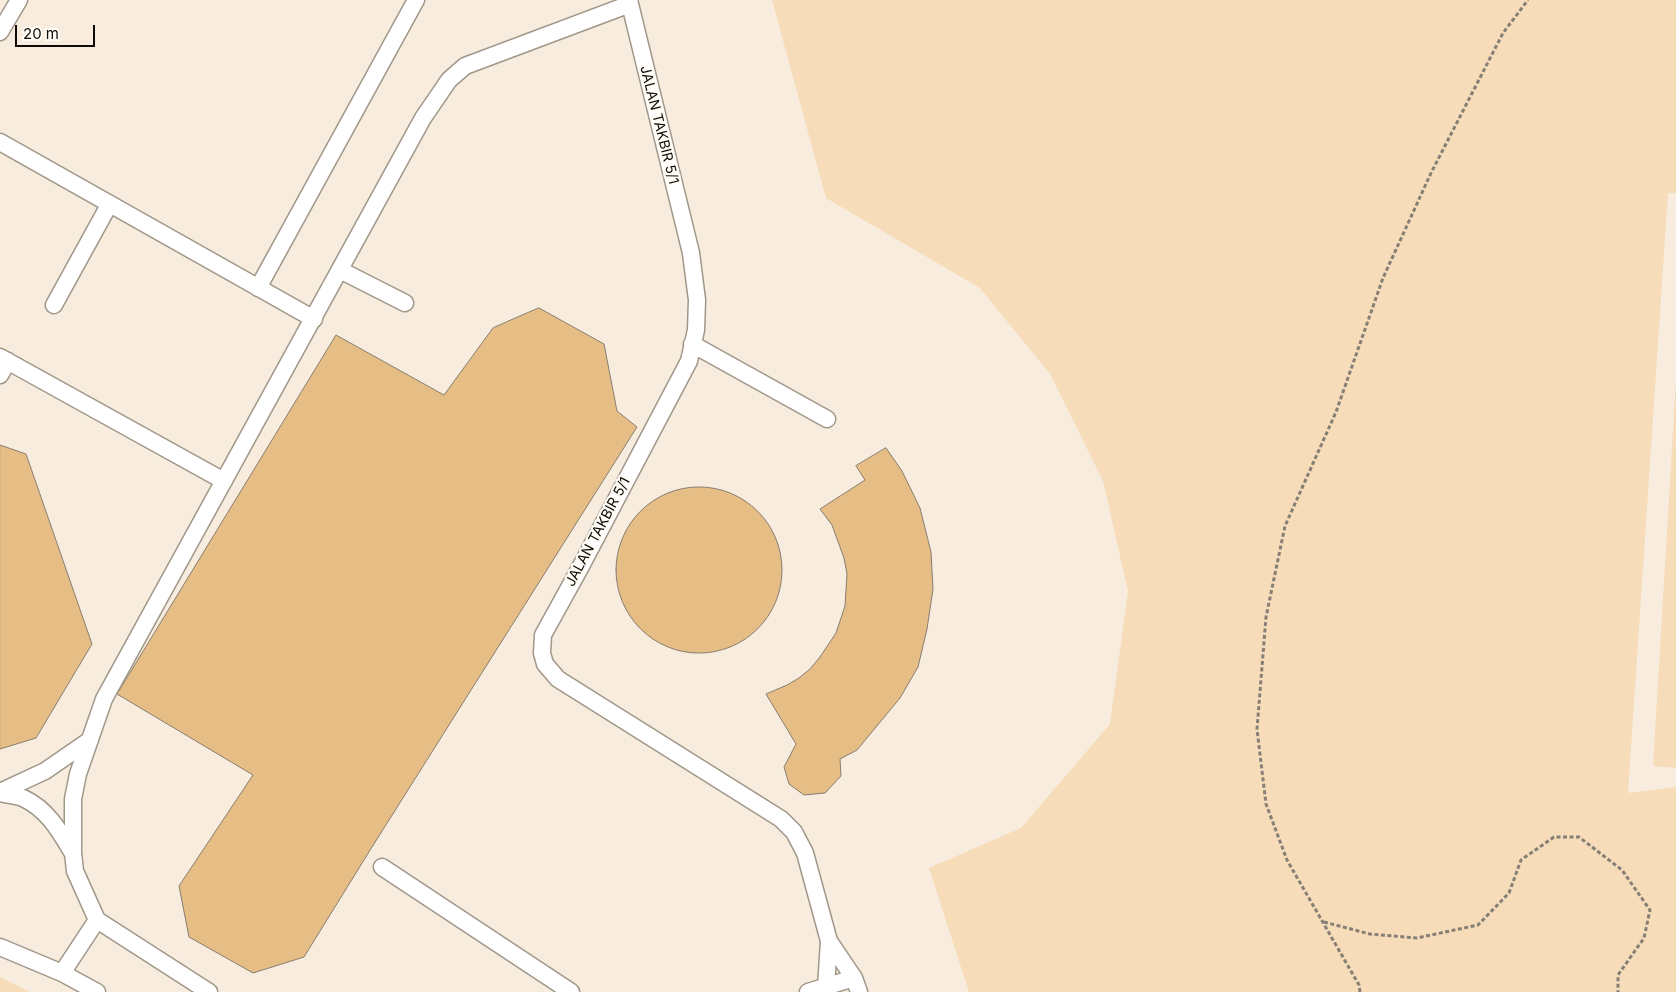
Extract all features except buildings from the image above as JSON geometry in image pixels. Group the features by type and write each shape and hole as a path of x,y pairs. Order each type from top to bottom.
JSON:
{"lane":[{"path":"0,32 19,0"},
{"path":"258,288 416,0"},
{"path":"209,992 97,920 75,871 73,799 78,774 104,699 423,118 449,80 465,66 629,2"},
{"name":"JALAN TAKBIR 5/1","path":"629,2 691,254 697,300 696,330 689,361 543,635 542,653 545,664 558,679 782,819 794,832 805,853 829,941"},
{"path":"0,142 314,319"},
{"path":"54,305 109,205"},
{"path":"340,270 405,304"},
{"path":"692,344 828,419"},
{"path":"3,364 224,481"},
{"path":"0,792 45,771 90,740"},
{"path":"0,792 23,798 46,813 73,852"},
{"path":"382,866 571,992"},
{"path":"62,972 97,920"},
{"path":"808,992 856,985 829,941"},
{"path":"826,990 829,941"},
{"path":"0,947 62,972 97,992"}],"path":[{"path":"1360,992 1360,985 1287,860 1266,804 1257,729 1266,617 1285,526 1336,412 1383,278 1431,173 1502,33 1528,0"},
{"path":"1324,922 1370,934 1417,938 1478,925 1510,893 1521,860 1554,837 1579,837 1622,870 1650,910 1644,938 1618,975 1618,992"}],"shaded area":[{"path":"772,0 1676,0 1676,193 1668,193 1628,793 1676,787 1676,992 969,992 929,868 1021,828 1110,724 1128,591 1103,481 1050,374 980,288 826,198"},
{"path":"1676,381 1676,768 1653,766"},
{"path":"0,977 30,992 0,992"}]}
